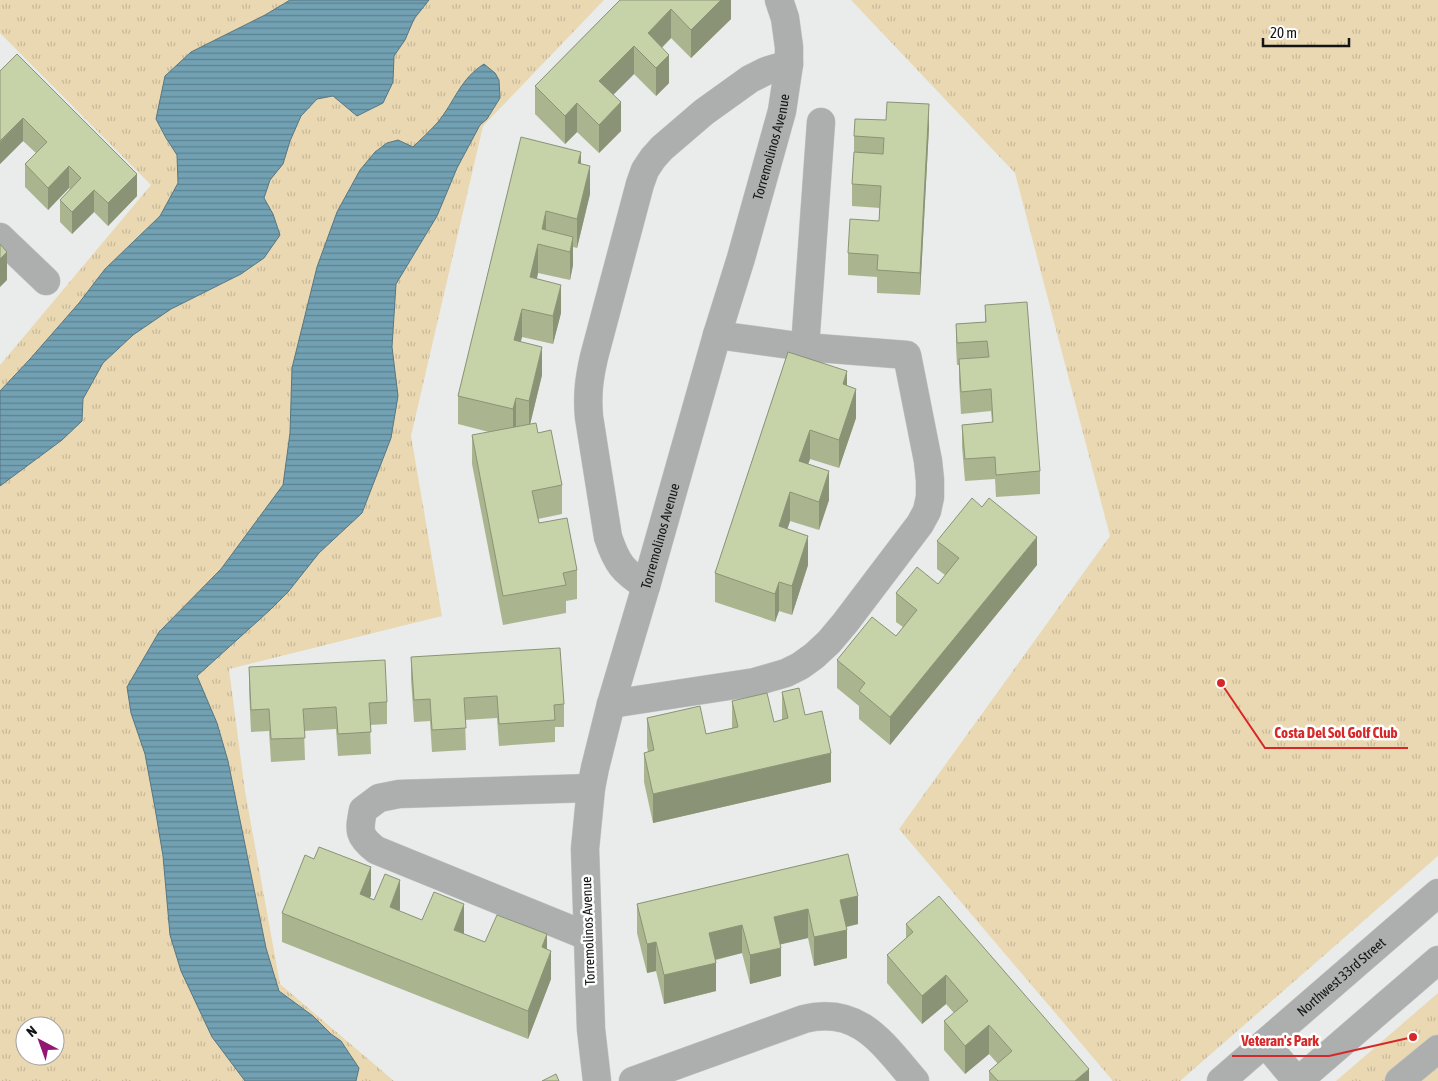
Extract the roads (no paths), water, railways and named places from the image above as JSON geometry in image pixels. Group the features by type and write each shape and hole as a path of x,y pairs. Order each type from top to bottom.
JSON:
{"street":[{"name":"Torremolinos Avenue","path":"597,1081 591,1029 585,849 591,788 611,704 782,111 789,64 789,47 785,18 779,0"},
{"path":"646,586 628,574 620,565 608,537 587,398 594,357 640,184 645,170 662,148 704,112 750,79 766,71 789,64"},
{"path":"804,347 822,122"},
{"path":"0,237 46,281"},
{"path":"611,704 772,678 786,674 800,666 824,646 845,623 920,524 927,511 930,497 928,461 907,356 804,347 717,335"},
{"path":"588,936 376,850 366,843 360,828 363,810 379,798 399,794 591,788"},
{"name":"Northwest 33rd Street","path":"1221,1081 1438,893"},
{"path":"1265,1043 1297,1081 1434,970"},
{"path":"632,1081 686,1073 804,1019 818,1016 835,1016 851,1020 871,1033 883,1044 906,1078"},
{"path":"1399,1081 1438,1048"}],"water":[{"path":"290,0 429,0 414,19 405,40 394,56 393,82 383,103 357,116 333,96 317,99 301,116 290,141 283,164 270,180 264,198 273,214 280,235 264,258 241,274 171,309 133,335 103,363 83,399 82,421 62,440 0,486 0,391 79,303 105,269 160,216 178,183 177,155 156,119 165,76 191,52 265,15"},
{"path":"484,64 495,73 499,80 500,98 487,119 480,125 457,168 437,216 396,284 392,347 398,396 391,438 362,513 319,553 288,592 270,610 197,676 217,723 228,761 266,948 279,991 313,1016 341,1041 359,1068 356,1081 245,1081 212,1037 181,971 170,935 163,856 155,808 145,754 131,713 127,687 159,632 221,569 283,485 290,433 292,368 317,267 337,212 360,170 375,152 387,143 398,140 413,147 438,122 463,83"}],"place":[{"name":"Costa Del Sol Golf Club","path":"1221,683"},
{"name":"Veteran's Park","path":"1413,1037"}]}
